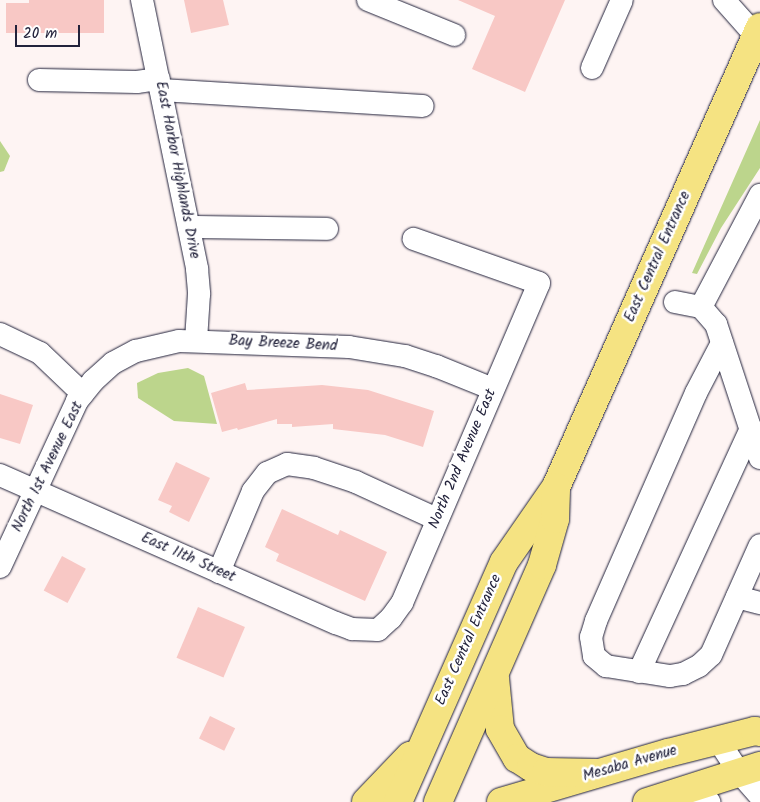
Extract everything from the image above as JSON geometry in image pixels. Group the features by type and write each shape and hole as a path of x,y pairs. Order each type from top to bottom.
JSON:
{"main road":[{"name":"East Central Entrance","path":"398,802 504,562 556,488 758,32"},
{"name":"East Central Entrance","path":"438,802 496,673 551,540 555,519 556,488"},
{"path":"496,673 496,697 500,729 516,758 531,767 546,772 597,773"},
{"name":"Mesaba Avenue","path":"501,802 597,773 718,740 755,730 760,732"},
{"path":"366,802 427,736"},
{"path":"657,799 750,769"}],"street":[{"name":"East Harbor Highlands Drive","path":"142,0 189,227 199,294 196,341"},
{"path":"368,0 454,35"},
{"path":"592,68 622,0"},
{"path":"724,0 758,32"},
{"path":"38,80 137,82 423,106"},
{"path":"701,308 760,196"},
{"path":"189,227 327,229"},
{"name":"North 2nd Avenue East","path":"378,630 391,618 402,603 539,283 414,239"},
{"path":"676,302 701,308 716,324 760,458"},
{"path":"0,334 40,354 83,394"},
{"name":"Bay Breeze Bend","path":"83,394 113,363 136,351 179,341 349,347 377,351 436,366 493,389"},
{"path":"722,343 696,392 591,638 594,656 606,666 670,676 683,674 699,666 711,655 760,545"},
{"name":"North 1st Avenue East","path":"0,567 77,401 83,394"},
{"path":"638,672 751,429"},
{"path":"219,572 253,491 268,473 287,464 314,468 356,482 438,519"},
{"name":"East 11th Street","path":"0,475 352,629 378,630"},
{"path":"737,596 760,603"},
{"path":"718,740 750,769 760,796"},
{"path":"657,799 709,802"}],"green space":[{"path":"760,120 760,168 721,228 697,274 692,273"},
{"path":"0,141 10,156 4,171 0,172"},
{"path":"188,368 204,376 217,424 174,421 138,398 137,383 158,373"}],"building":[{"path":"29,0 104,0 104,33 6,33 6,3 29,3"},
{"path":"184,0 223,0 229,25 191,33"},
{"path":"458,0 565,0 525,92 472,69 495,16"},
{"path":"245,383 247,390 322,385 368,390 434,411 423,447 385,435 333,429 333,424 292,427 292,424 277,424 277,419 238,430 237,428 222,432 211,393"},
{"path":"0,394 33,405 20,444 0,438"},
{"path":"176,462 210,478 189,522 169,512 172,506 158,500"},
{"path":"282,509 338,535 340,530 387,552 365,601 276,561 279,554 265,547"},
{"path":"62,556 86,569 68,603 44,590"},
{"path":"198,607 245,627 223,678 177,658"},
{"path":"210,716 235,728 224,751 199,738"}]}
